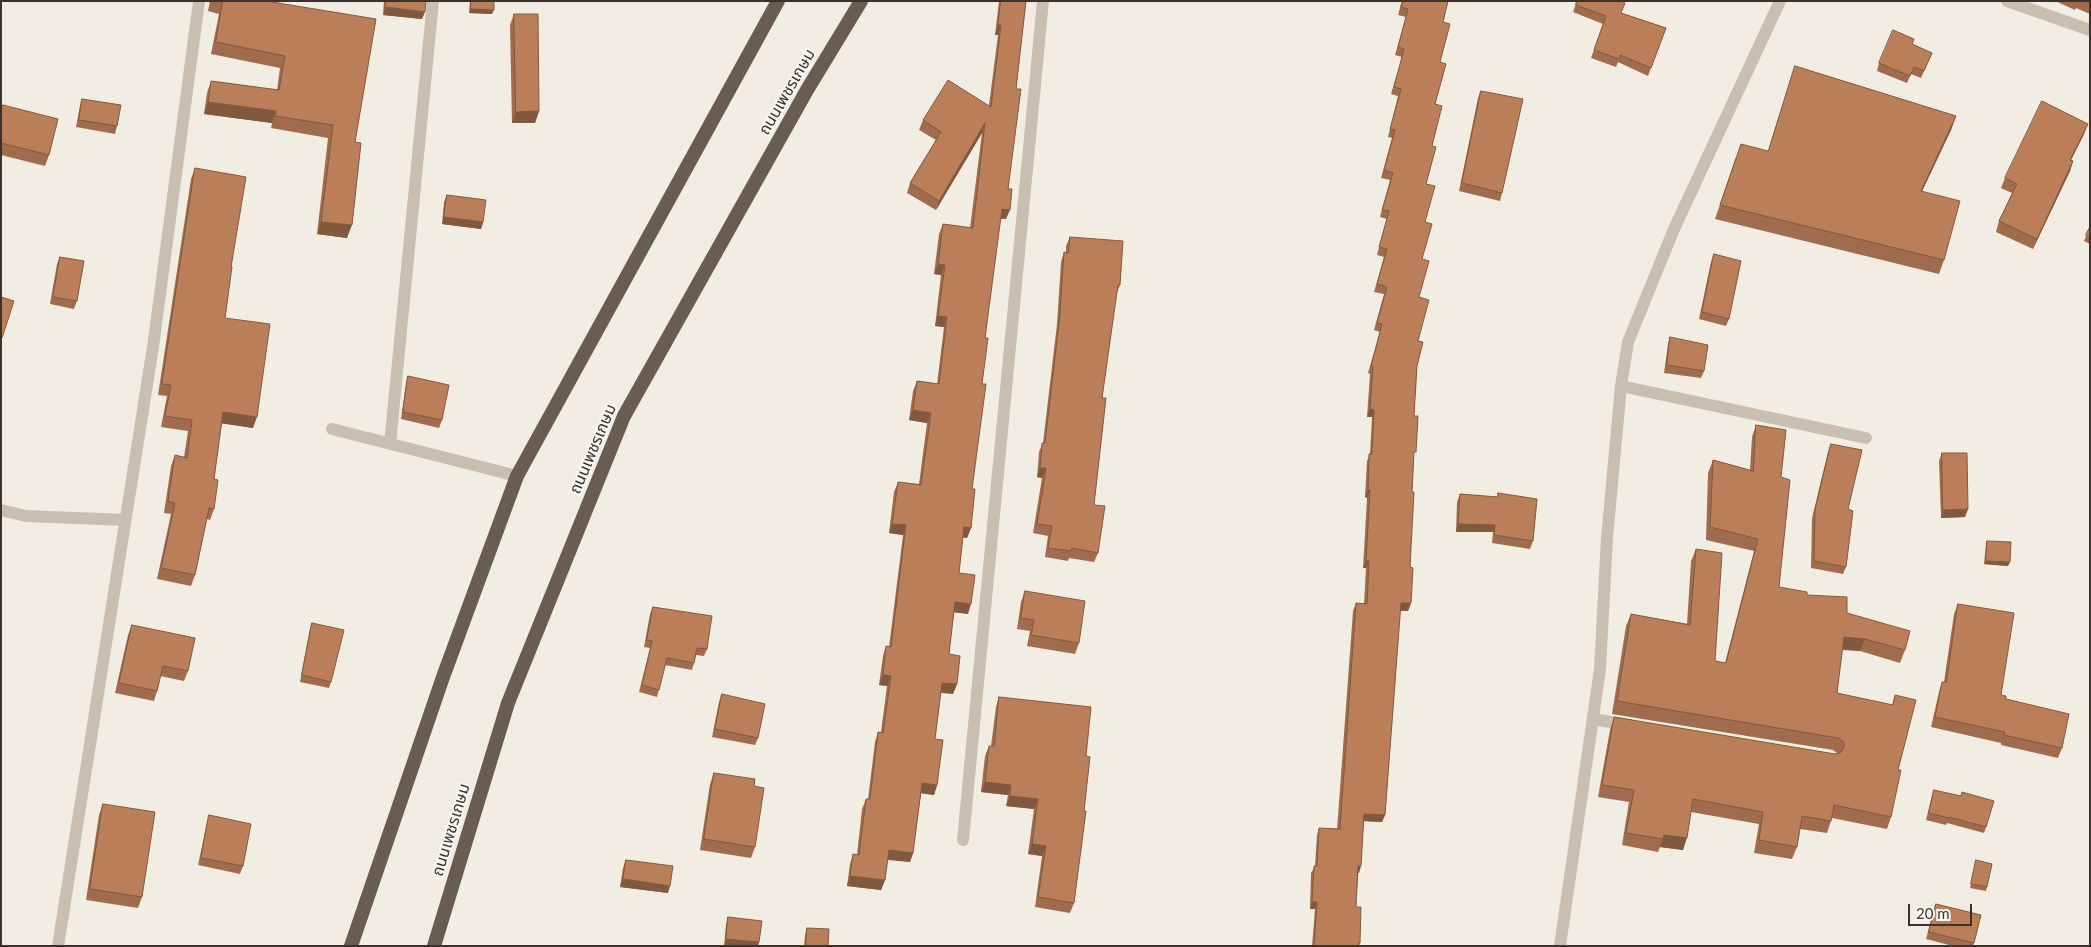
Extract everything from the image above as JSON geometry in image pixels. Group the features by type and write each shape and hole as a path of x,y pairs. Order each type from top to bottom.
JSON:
{"highway":[{"path":"351,946 443,677 517,476 778,1"},
{"name":"ถนนเพชรเกษม","path":"434,946 508,702 624,416 807,90 861,1"}],"street":[{"path":"58,946 152,347 199,1"},
{"path":"390,444 432,1"},
{"path":"963,840 1043,1"},
{"path":"1560,946 1600,669 1607,538 1621,386 1628,342 1671,238 1780,1"},
{"path":"2007,1 2090,30"},
{"path":"1621,386 1866,438"},
{"path":"332,429 517,476"},
{"path":"1,510 26,516 125,520"},
{"path":"1593,719 1641,727"}],"building":[{"path":"223,1 272,1 376,19 355,142 361,143 352,225 321,222 333,125 275,116 276,111 208,102 211,81 279,90 285,56 216,42"},
{"path":"386,1 426,1 425,12 385,7"},
{"path":"471,1 494,1 494,10 471,9"},
{"path":"1001,1 1026,1 1016,89 1021,89 1008,189 1012,189 1010,210 1002,209 985,338 988,338 982,384 986,384 972,489 975,489 971,528 964,527 959,573 975,575 971,604 955,602 949,654 960,656 957,684 942,683 935,739 943,740 937,785 922,783 913,853 889,850 885,880 850,876 853,854 859,855 866,799 870,799 878,732 883,733 891,676 883,675 886,646 891,647 906,525 892,524 898,482 921,485 931,413 913,410 917,381 939,384 947,317 938,316 945,265 938,264 943,224 973,228 985,123 939,201 910,183 941,132 923,120 948,80 991,107 1001,25 998,25"},
{"path":"1403,1 1448,1 1443,22 1450,24 1440,62 1446,64 1435,104 1442,106 1432,146 1436,147 1426,184 1435,186 1425,222 1432,224 1422,259 1429,261 1419,297 1429,300 1418,341 1423,342 1417,366 1414,416 1418,416 1412,492 1414,492 1410,567 1413,568 1411,603 1401,603 1385,815 1364,814 1361,866 1358,866 1356,907 1361,907 1360,943 1358,943 1358,946 1314,946 1317,902 1312,902 1314,866 1317,866 1319,828 1340,829 1356,603 1367,604 1369,561 1366,561 1370,490 1368,490 1369,454 1372,454 1374,410 1370,409 1373,366 1371,366 1382,324 1377,323 1387,287 1377,284 1387,249 1379,247 1389,211 1382,210 1393,173 1384,170 1395,130 1390,129 1401,89 1394,87 1404,49 1398,47 1408,9 1401,7"},
{"path":"1577,1 1621,1 1625,3 1621,13 1666,28 1651,68 1620,55 1619,59 1594,50 1606,16 1576,5"},
{"path":"514,14 538,14 539,111 516,112"},
{"path":"1893,30 1914,39 1912,44 1932,53 1924,71 1914,67 1910,76 1879,63"},
{"path":"1795,66 1956,116 1921,191 1960,201 1944,260 1720,205 1741,144 1768,151"},
{"path":"1481,91 1523,99 1502,193 1462,183"},
{"path":"82,99 121,105 117,126 79,120"},
{"path":"2042,101 2088,124 2070,160 2073,161 2037,239 1999,221 2017,184 2005,178"},
{"path":"3,105 58,119 49,155 1,143 1,113"},
{"path":"195,168 246,177 231,267 225,318 270,324 257,417 223,412 214,479 218,480 214,509 209,508 195,575 161,568 175,503 168,501 175,455 187,458 192,420 165,416 171,385 162,384"},
{"path":"447,195 486,200 483,222 444,217"},
{"path":"2090,227 2090,237 2086,235"},
{"path":"1070,237 1123,241 1120,285 1118,285 1102,398 1106,398 1094,505 1105,506 1098,553 1072,548 1071,551 1048,548 1052,526 1037,524 1046,468 1040,468 1042,443 1045,443 1060,314 1064,252 1068,253"},
{"path":"1714,254 1741,261 1729,319 1702,312"},
{"path":"60,257 84,261 77,301 53,297"},
{"path":"1,297 14,301 2,338 1,337"},
{"path":"1670,337 1708,345 1704,371 1667,365"},
{"path":"408,376 449,385 442,420 403,412"},
{"path":"1756,425 1786,430 1781,477 1790,480 1779,587 1807,592 1807,595 1847,597 1847,613 1910,631 1905,650 1865,639 1844,637 1837,693 1893,705 1895,695 1916,700 1898,770 1901,770 1891,817 1834,805 1831,821 1802,816 1797,847 1759,840 1763,812 1693,799 1687,838 1664,835 1663,839 1626,833 1634,790 1602,785 1614,717 1835,754 1840,753 1844,747 1844,742 1838,738 1617,701 1631,614 1690,625 1696,549 1722,553 1715,661 1726,663 1758,539 1710,527 1713,460 1753,471"},
{"path":"1831,444 1862,450 1848,509 1853,511 1846,567 1814,561 1815,510"},
{"path":"1942,453 1967,453 1968,509 1943,510"},
{"path":"1498,493 1537,499 1533,541 1494,535 1495,525 1458,524 1460,494 1498,497"},
{"path":"1987,541 2011,542 2010,562 1986,561"},
{"path":"1025,591 1085,601 1079,643 1031,635 1034,620 1021,618"},
{"path":"1958,604 2014,613 2001,695 2006,696 2006,699 2069,714 2062,748 2004,735 2005,732 1935,717 1942,682 1946,682"},
{"path":"653,607 712,616 707,649 697,648 694,663 667,658 659,690 642,685 652,641 647,640"},
{"path":"312,623 344,630 331,682 302,675"},
{"path":"132,625 195,638 188,671 163,666 157,691 119,683"},
{"path":"722,694 765,704 758,738 715,729"},
{"path":"999,697 1091,707 1086,756 1090,757 1084,811 1086,811 1074,903 1038,897 1046,846 1032,844 1038,799 1010,796 1011,785 985,782 989,746 994,746"},
{"path":"714,773 755,779 754,786 764,788 755,847 704,839"},
{"path":"1934,790 1961,796 1962,792 1994,801 1986,827 1929,813"},
{"path":"103,804 155,812 142,897 90,889"},
{"path":"209,815 251,824 243,866 201,858"},
{"path":"626,860 673,866 670,886 623,879"},
{"path":"1976,860 1992,864 1987,887 1971,884"},
{"path":"1936,904 1981,915 1974,943 1929,932"},
{"path":"728,917 762,921 759,942 726,939"},
{"path":"807,928 829,929 828,946 806,946"}]}
